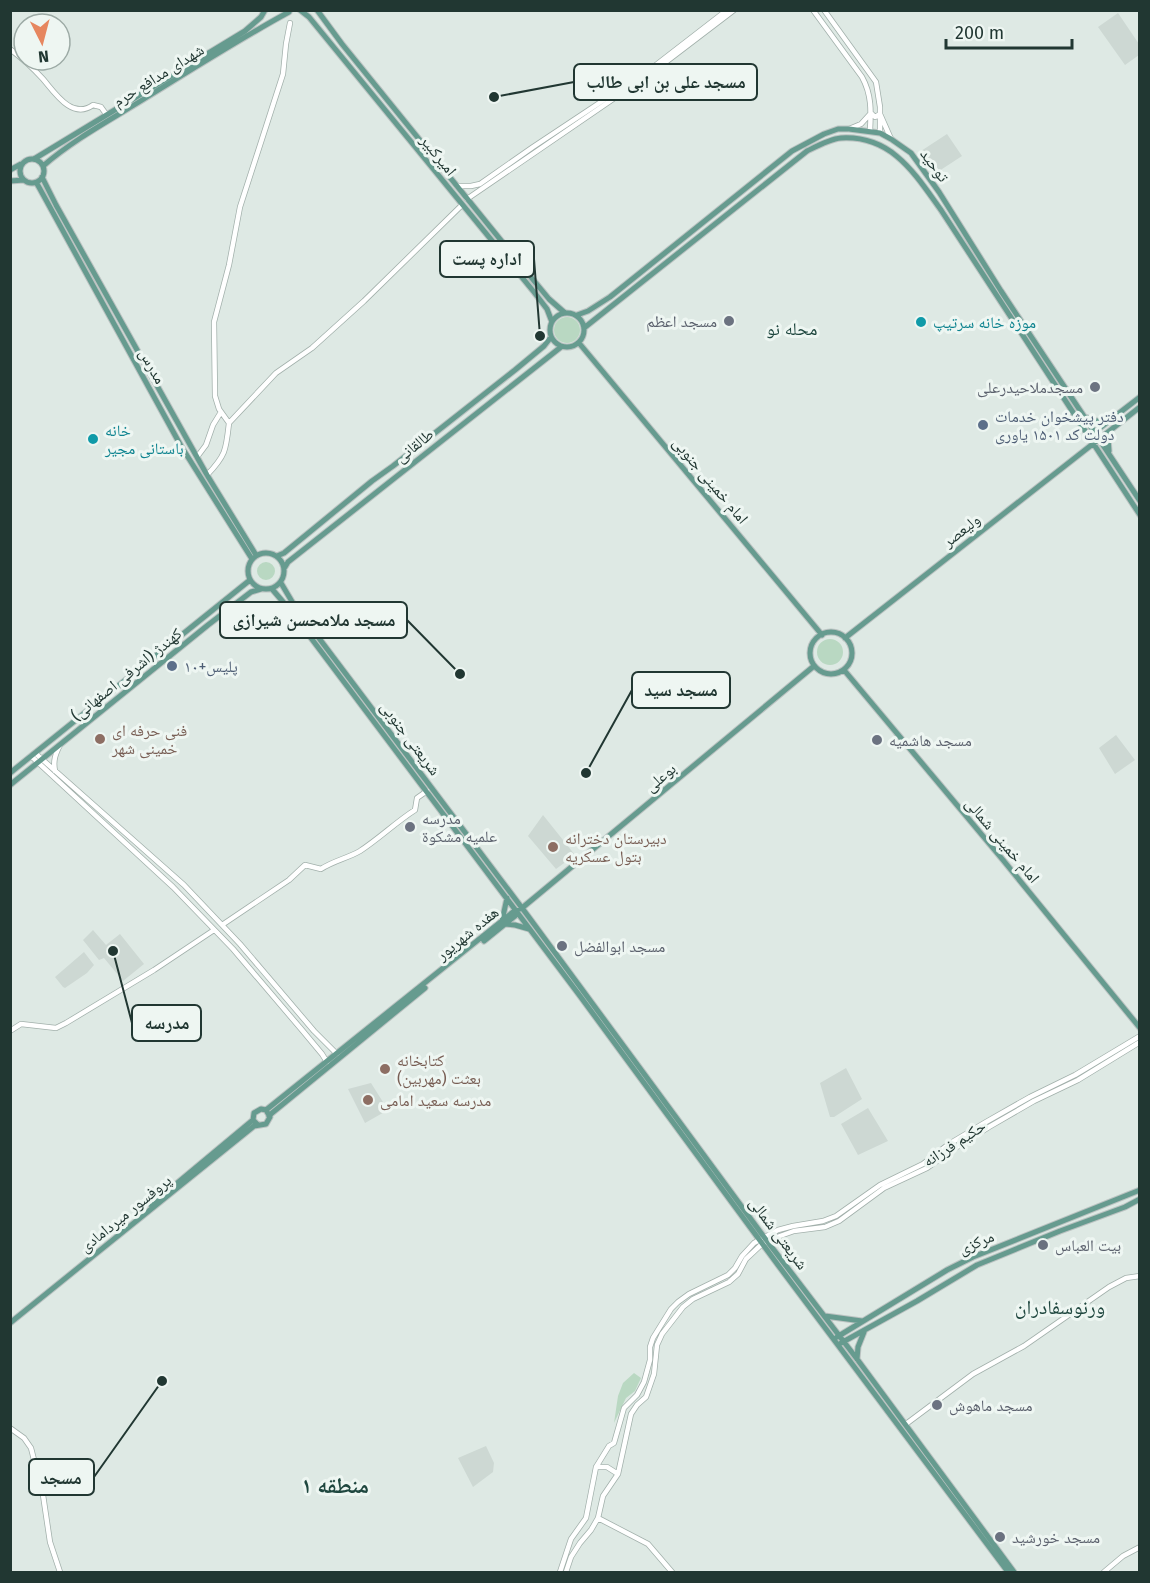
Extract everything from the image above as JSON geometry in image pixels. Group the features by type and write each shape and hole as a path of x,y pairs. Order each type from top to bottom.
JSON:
{"main road":[{"name":"شهدای مدافع حرم","path":"43,166 54,156 246,33 265,10"},
{"name":"شهدای مدافع حرم","path":"34,159 106,114 246,33 287,11 299,10"},
{"name":"امیرکبیر","path":"299,10 309,17 547,309 552,321"},
{"name":"امیرکبیر","path":"316,10 467,199 554,304 565,313"},
{"path":"355,73 361,67"},
{"name":"توحید","path":"577,315 610,297 792,151 838,129 880,133 911,153 925,172 978,262 1140,515"},
{"name":"توحید","path":"584,328 807,151 840,138 863,140 883,146 915,173 1140,501"},
{"path":"10,170 27,159 34,159 43,166 44,174 36,182 10,181"},
{"path":"21,164 20,174 24,180"},
{"name":"مدرس","path":"42,177 254,557"},
{"name":"مدرس","path":"36,182 181,446 254,557"},
{"path":"723,207 728,213"},
{"path":"547,309 554,304"},
{"path":"588,311 588,315 594,319"},
{"path":"565,313 577,315 584,328 579,343 570,347 561,347 553,341 549,332 552,321 555,317 565,313"},
{"name":"طالقانی","path":"277,556 544,346 551,337"},
{"name":"امام خمینی جنوبی","path":"579,343 822,635"},
{"path":"544,346 550,350 550,354"},
{"name":"طالقانی","path":"285,567 288,562 561,347"},
{"path":"135,362 141,357"},
{"path":"1088,437 1140,397"},
{"path":"1133,402 1139,408"},
{"name":"ولیعصر","path":"845,638 1139,408"},
{"path":"1084,417 1095,421 1109,421"},
{"path":"1110,456 1108,445 1111,430"},
{"path":"248,582 261,589 272,589 284,578 285,567 277,556 267,552 254,557 248,570 248,582 251,592"},
{"name":"کهندژ (اشرفی اصفهانی)","path":"10,773 248,582"},
{"name":"شریعتی جنوبی","path":"281,583 294,605 520,910"},
{"name":"کهندژ (اشرفی اصفهانی)","path":"10,785 208,625 251,592 261,589"},
{"name":"شریعتی جنوبی","path":"272,589 507,898 520,910"},
{"path":"835,633 845,638 852,655 844,670 837,674 830,674 814,666 811,660 811,648 814,642 822,635 835,633"},
{"name":"بوعلی","path":"520,910 814,666"},
{"name":"امام خمینی شمالی","path":"844,670 1140,1028"},
{"path":"507,898 503,923 531,930"},
{"path":"528,916 529,902"},
{"name":"شریعتی شمالی","path":"520,910 528,916 763,1240 824,1316 838,1340 857,1359 906,1424 1007,1569"},
{"name":"شریعتی شمالی","path":"520,910 531,930 1007,1569 1014,1572"},
{"name":"هفده شهریور","path":"266,1110 520,910"},
{"name":"هفده شهریور","path":"269,1116 503,923"},
{"path":"261,1109 266,1110 269,1116 266,1124 255,1122 253,1116 255,1111 261,1109"},
{"name":"پروفسور میردامادی","path":"10,1321 255,1122"},
{"name":"مرکزی","path":"838,1340 863,1320 973,1257 1140,1190"},
{"name":"مرکزی","path":"838,1340 865,1330 917,1302 977,1265 1140,1199"},
{"path":"1111,1201 1113,1211"},
{"path":"824,1316 863,1320 862,1326 865,1330 858,1347 857,1359"}],"street":[{"path":"457,186 480,184 652,68 727,10"},
{"path":"467,199 654,71 734,10"},
{"path":"813,10 862,77 869,93 870,131"},
{"path":"824,10 876,82 880,133"},
{"path":"229,423 221,412 215,396 214,322 236,236 240,207 283,74 290,23"},
{"path":"10,50 21,57 62,102 81,110 93,105 101,107 106,114"},
{"path":"871,113 875,117 880,114"},
{"path":"849,129 861,124 871,113"},
{"path":"880,114 891,139"},
{"path":"207,475 219,463 226,449 229,423 276,374 312,348 364,301 462,205"},
{"path":"197,457 206,445 213,425 221,412"},
{"path":"53,773 55,755 60,745"},
{"path":"33,755 159,861 184,885 240,944 324,1042 337,1054"},
{"path":"53,773 214,930 327,1062"},
{"path":"222,925 289,880 305,865 321,869 358,852 415,810 417,798 427,791"},
{"path":"10,1031 21,1024 56,1028 154,970 214,930"},
{"name":"حکیم فرزانه","path":"763,1240 825,1227 839,1221 884,1188 903,1177 927,1168 950,1147 1030,1097 1075,1075 1140,1036"},
{"path":"317,1048 324,1042"},
{"name":"حکیم فرزانه","path":"950,1147 1078,1080 1140,1042"},
{"path":"623,1449 616,1449 614,1443 624,1408 637,1395 644,1382 650,1360 650,1347 660,1326 678,1302 689,1294 728,1275 763,1240"},
{"path":"566,1572 571,1557 598,1518 603,1496 618,1474 630,1414 646,1397 654,1374 657,1345 668,1324 693,1299 729,1282 738,1274 744,1258"},
{"path":"906,1424 973,1374 1024,1346 1109,1287 1126,1278 1140,1276"},
{"path":"10,1428 24,1438 31,1448 43,1495 50,1542 60,1572"},
{"path":"560,1572 571,1539 586,1518 596,1467 609,1446 614,1443"},
{"path":"596,1467 607,1467 618,1474"},
{"path":"598,1518 648,1544 672,1572"},
{"path":"571,1539 580,1543"},
{"path":"1104,1572 1123,1556 1140,1547"}],"shaded area":[{"path":"1118,13 1139,44 1139,55 1125,65 1098,27"},
{"path":"947,134 962,156 936,173 921,151"},
{"path":"1116,735 1135,760 1115,774 1099,748"},
{"name":"دبیرستان دخترانه بتول عسکریه","path":"543,815 575,855 556,869 528,836"},
{"path":"93,930 106,945 120,934 144,964 123,981 104,958 99,960 83,940"},
{"path":"84,952 94,965 87,973 65,988 63,987 55,977"},
{"path":"846,1068 862,1099 834,1117 830,1117 820,1083"},
{"name":"مدرسه سعید امامی","path":"371,1083 388,1110 365,1123 348,1089"},
{"path":"868,1108 888,1141 858,1155 841,1124"},
{"path":"486,1446 494,1463 493,1472 473,1487 458,1458"}],"green space":[{"path":"567,317 576,321 580,330 576,339 567,343 558,339 554,330 558,321"},
{"path":"266,562 274,567 275,571 270,579 266,580 258,575 257,571 262,563"},
{"path":"830,639 839,643 843,652 839,661 830,665 821,661 817,652 821,643"},
{"path":"634,1373 641,1378 635,1391 626,1398 614,1423 618,1396 623,1383"}],"place":[{"name":"مسجد علی بن ابی طالب","path":"494,97"},
{"name":"مسجد اعظم","path":"729,321"},
{"name":"موزه خانه سرتیپ","path":"921,322"},
{"name":"اداره پست","path":"540,336"},
{"name":"مسجدملاحیدرعلی","path":"1095,387"},
{"name":"دفتر پیشخوان خدمات دولت کد ۱۵۰۱ یاوری","path":"983,425"},
{"name":"خانه باستانی مجیر","path":"93,439"},
{"name":"پلیس+۱۰","path":"172,666"},
{"name":"مسجد ملامحسن شیرازی","path":"460,674"},
{"name":"فنی حرفه ای خمینی شهر","path":"100,739"},
{"name":"مسجد هاشمیه","path":"877,740"},
{"name":"مسجد سید","path":"586,773"},
{"name":"مدرسه علمیه مشکوة","path":"410,827"},
{"name":"دبیرستان دخترانه بتول عسکریه","path":"553,847"},
{"name":"مسجد ابوالفضل","path":"562,946"},
{"name":"مدرسه","path":"113,951"},
{"name":"کتابخانه بعثت (مهربین)","path":"385,1069"},
{"name":"مدرسه سعید امامی","path":"368,1100"},
{"name":"بیت العباس","path":"1043,1245"},
{"name":"مسجد","path":"162,1381"},
{"name":"مسجد ماهوش","path":"937,1405"},
{"name":"مسجد خورشید","path":"1000,1537"}],"district":[{"name":"محله نو","path":"792,329"},
{"name":"ورنوسفادران","path":"1060,1307"},
{"name":"منطقه ۱","path":"335,1485"}]}
